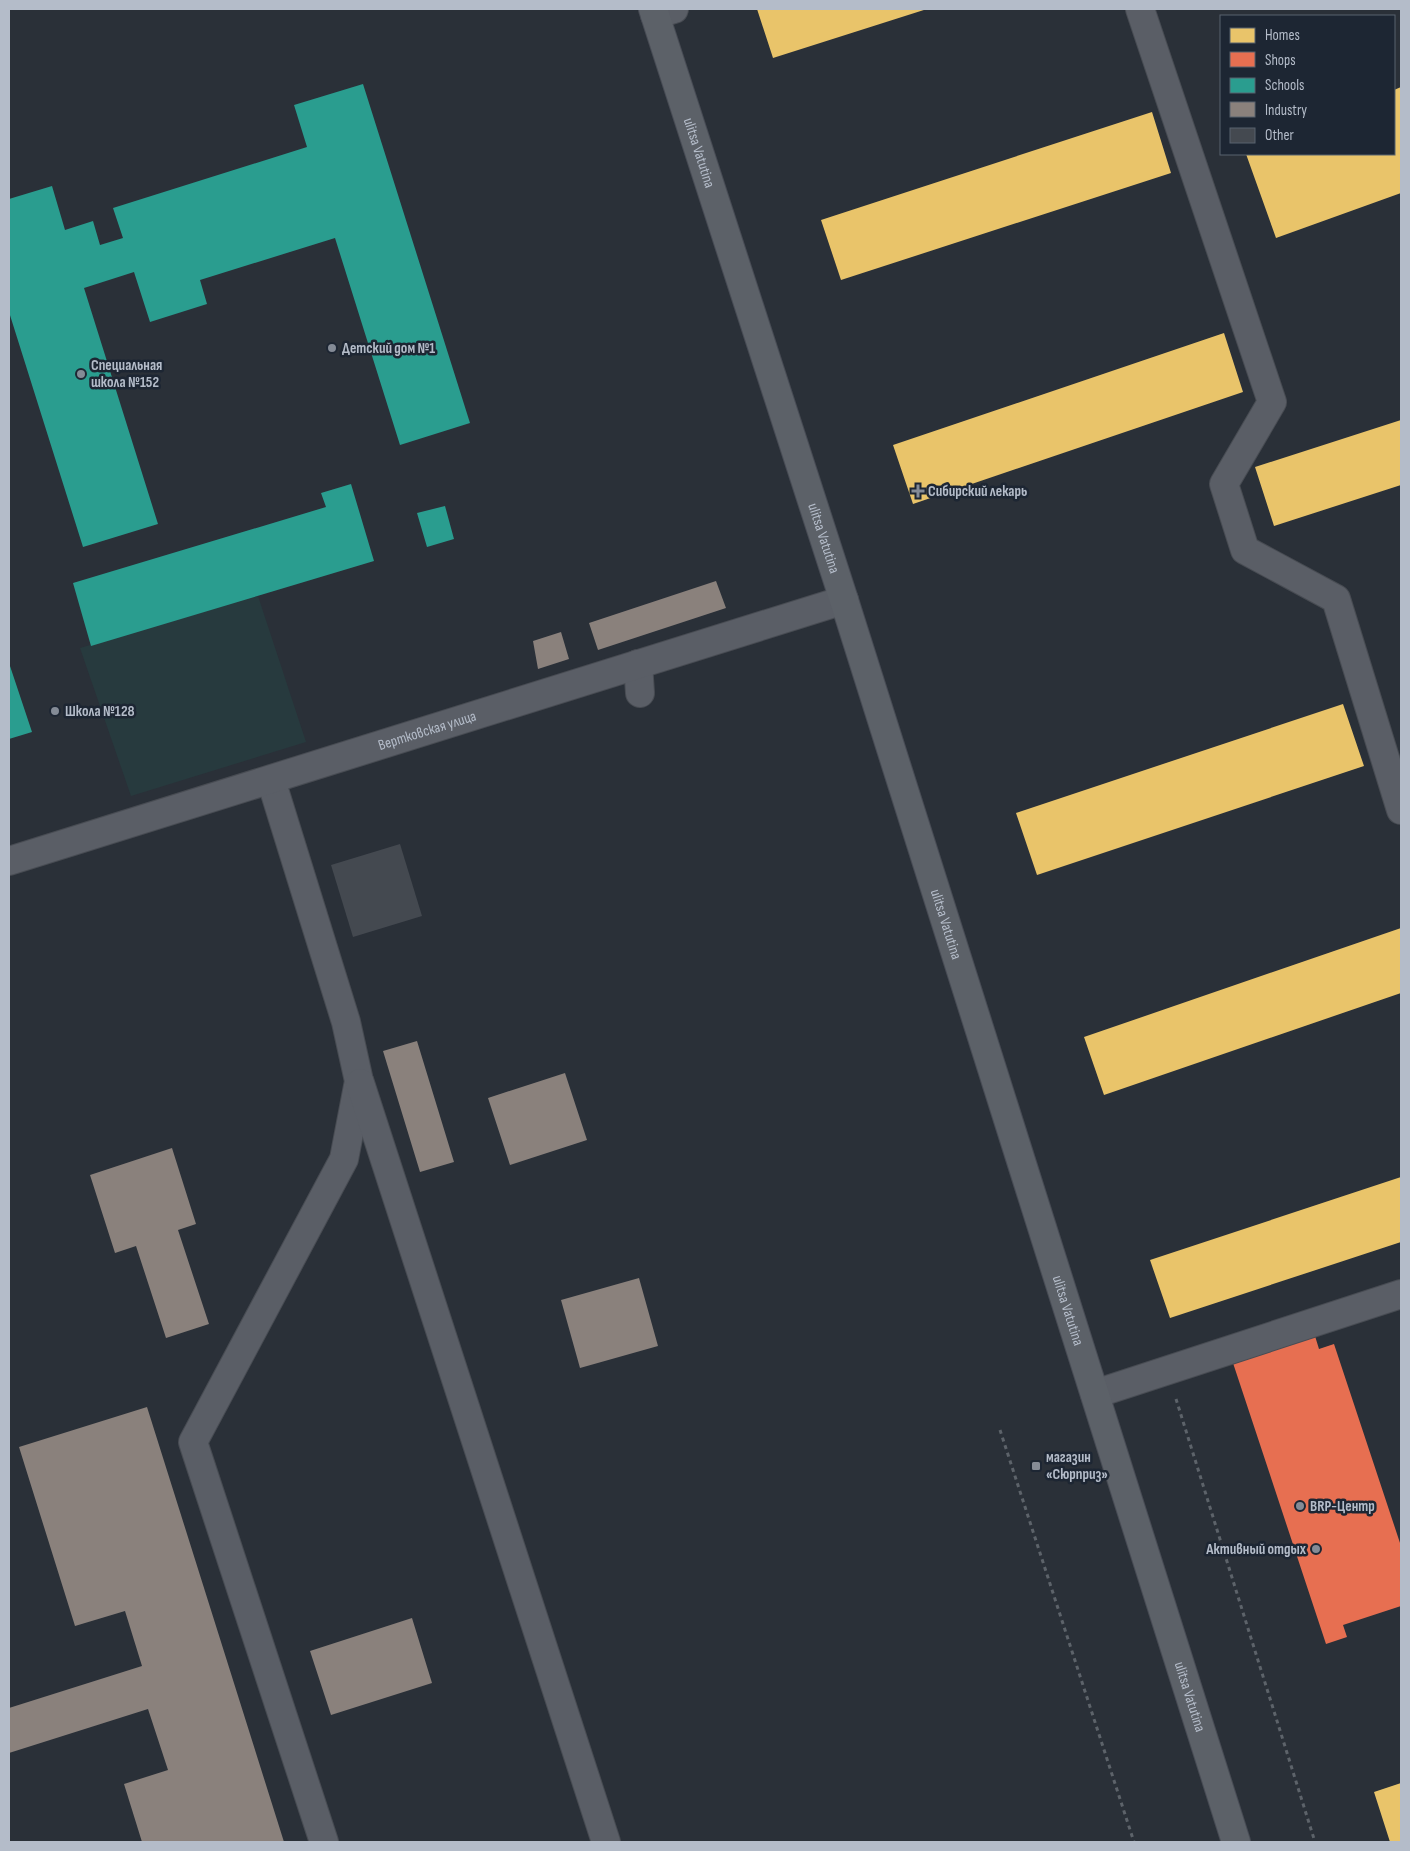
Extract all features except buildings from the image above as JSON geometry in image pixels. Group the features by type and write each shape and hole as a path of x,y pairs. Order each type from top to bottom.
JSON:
{"main road":[{"name":"ulitsa Vatutina","path":"661,11 844,600 1236,1842"}],"street":[{"path":"1140,9 1272,402 1224,484 1245,550 1336,599 1401,810"},
{"name":"Вертковская улица","path":"9,861 844,600"},
{"path":"638,664 640,693"},
{"path":"270,780 346,1022 360,1082 606,1842"},
{"path":"324,1842 193,1442 344,1159 360,1082"},
{"path":"1095,1394 1401,1294"}],"path":[{"path":"1173,1390 1315,1842"},
{"path":"1000,1430 1134,1842"}],"green space":[{"path":"258,596 306,742 131,796 80,648"}],"place":[{"name":"Детский дом №1","path":"332,348"},
{"name":"Специальная школа №152","path":"81,374"},
{"name":"Сибирский лекарь","path":"918,491"},
{"name":"Школа №128","path":"55,711"},
{"name":"магазин «Сюрприз»","path":"1036,1466"},
{"name":"BRP-Центр","path":"1300,1506"},
{"name":"Активный отдых","path":"1316,1549"}]}
